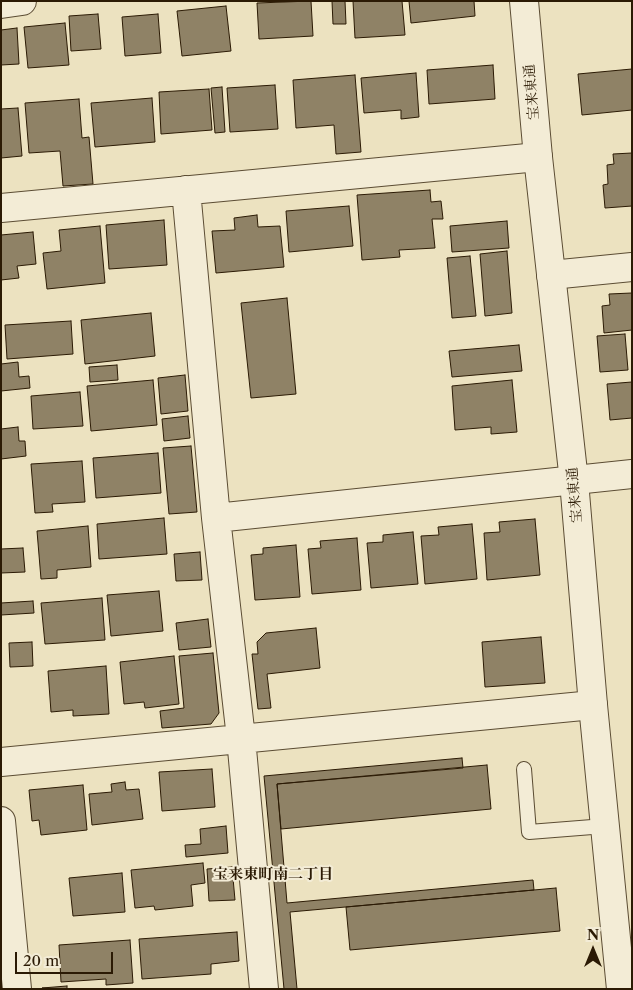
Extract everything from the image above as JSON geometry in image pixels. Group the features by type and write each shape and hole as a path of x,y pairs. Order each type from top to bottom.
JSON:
{"street":[{"path":"1,4 22,1"},
{"name":"宝来東通","path":"524,1 538,157 574,481 593,706 621,989"},
{"path":"1,208 538,157"},
{"path":"186,190 216,518 242,738 264,989"},
{"path":"552,275 632,267"},
{"path":"216,518 632,474"},
{"path":"1,762 593,706"},
{"path":"1,821 5,897 17,989"}],"lane":[{"path":"524,769 529,832 605,826"}],"building":[{"path":"311,1 313,36 259,39 257,3"},
{"path":"332,1 345,1 346,24 333,24"},
{"path":"353,1 402,1 405,35 355,38"},
{"path":"409,1 474,1 475,16 411,23"},
{"path":"226,6 231,51 182,56 177,11"},
{"path":"98,14 101,49 71,51 69,16"},
{"path":"158,14 161,53 125,56 122,17"},
{"path":"65,23 69,65 28,68 24,27"},
{"path":"17,28 19,64 1,65 1,30"},
{"path":"493,65 495,99 429,104 427,70"},
{"path":"632,69 632,110 582,115 578,74"},
{"path":"416,73 419,117 401,119 401,110 364,113 361,78"},
{"path":"355,75 361,152 336,154 334,125 296,128 293,80"},
{"path":"275,85 278,129 230,132 227,88"},
{"path":"222,87 225,132 215,133 211,88"},
{"path":"209,89 212,130 161,134 159,92"},
{"path":"152,98 155,142 95,147 91,103"},
{"path":"79,99 82,138 89,137 93,184 63,186 60,151 29,153 25,103"},
{"path":"18,108 22,156 1,158 1,109"},
{"path":"632,153 632,206 605,208 603,185 608,184 607,165 614,164 613,154"},
{"path":"430,190 431,202 441,201 443,219 432,219 435,248 399,250 400,257 362,260 357,195"},
{"path":"349,206 353,246 289,252 286,211"},
{"path":"257,215 258,227 280,226 284,267 216,273 212,231 235,230 234,218"},
{"path":"164,220 167,265 109,269 106,225"},
{"path":"507,221 509,248 452,252 450,226"},
{"path":"100,226 105,283 47,289 43,253 61,251 59,230"},
{"path":"33,232 36,264 17,266 19,278 1,280 1,235"},
{"path":"507,251 512,313 485,316 480,254"},
{"path":"470,256 476,316 452,318 447,258"},
{"path":"632,293 632,330 604,333 602,306 610,305 609,294"},
{"path":"287,298 296,394 251,398 241,303"},
{"path":"151,313 155,356 85,364 81,320"},
{"path":"71,321 73,354 7,359 5,325"},
{"path":"625,334 628,370 600,372 597,336"},
{"path":"519,345 522,371 452,377 449,351"},
{"path":"18,362 19,377 29,376 30,388 1,391 1,364"},
{"path":"117,365 118,380 90,382 89,367"},
{"path":"185,375 188,411 161,414 158,378"},
{"path":"153,380 157,425 91,431 87,386"},
{"path":"512,380 517,432 491,434 491,427 455,430 452,386"},
{"path":"632,382 632,418 610,420 607,384"},
{"path":"80,392 83,426 33,429 31,396"},
{"path":"188,416 190,438 164,441 162,419"},
{"path":"18,427 19,441 25,441 26,456 1,459 1,429"},
{"path":"191,446 197,512 169,514 163,448"},
{"path":"158,453 161,493 96,498 93,458"},
{"path":"82,461 85,502 52,504 53,512 35,513 31,464"},
{"path":"164,518 167,554 99,559 97,524"},
{"path":"535,519 540,575 487,580 484,533 500,532 499,522"},
{"path":"472,524 477,579 425,584 421,536 439,535 438,527"},
{"path":"88,526 91,567 57,570 57,578 41,579 37,531"},
{"path":"413,532 418,584 371,588 367,543 383,542 383,535"},
{"path":"357,538 361,590 312,594 308,549 321,548 320,541"},
{"path":"296,545 300,597 255,600 251,555 263,554 263,548"},
{"path":"23,548 25,572 1,573 1,549"},
{"path":"200,552 202,580 176,581 174,554"},
{"path":"159,591 163,631 111,636 107,595"},
{"path":"102,598 105,640 45,644 41,603"},
{"path":"33,601 34,613 1,615 1,603"},
{"path":"208,619 211,647 179,650 176,623"},
{"path":"316,628 320,668 267,674 271,708 258,709 252,654 258,654 257,642 266,633"},
{"path":"541,637 545,683 485,687 482,642"},
{"path":"32,642 33,666 10,667 9,643"},
{"path":"213,653 219,713 211,724 162,728 160,711 184,708 179,656"},
{"path":"174,656 179,704 145,708 144,702 124,704 120,662"},
{"path":"106,666 109,714 73,716 73,710 51,712 48,671"},
{"path":"462,758 463,768 277,784 287,903 533,880 534,890 290,912 297,989 284,989 264,776"},
{"path":"487,765 491,809 281,829 277,784"},
{"path":"212,769 215,807 162,811 159,772"},
{"path":"125,782 126,790 139,789 143,819 92,825 89,794 112,792 111,784"},
{"path":"83,785 87,830 41,835 39,820 32,821 29,790"},
{"path":"226,826 228,853 186,857 185,845 201,844 200,829"},
{"path":"203,863 205,883 191,885 193,906 155,910 154,906 135,908 131,870"},
{"path":"232,867 235,900 209,901 207,869"},
{"path":"122,873 125,912 73,916 69,878"},
{"path":"556,888 560,931 350,950 346,907"},
{"path":"237,932 239,961 211,964 211,974 142,979 139,939"},
{"path":"130,940 133,983 106,985 106,979 61,982 59,945"},
{"path":"67,986 67,989 42,988"}],"district":[{"name":"宝来東町南二丁目","path":"273,875"}]}
